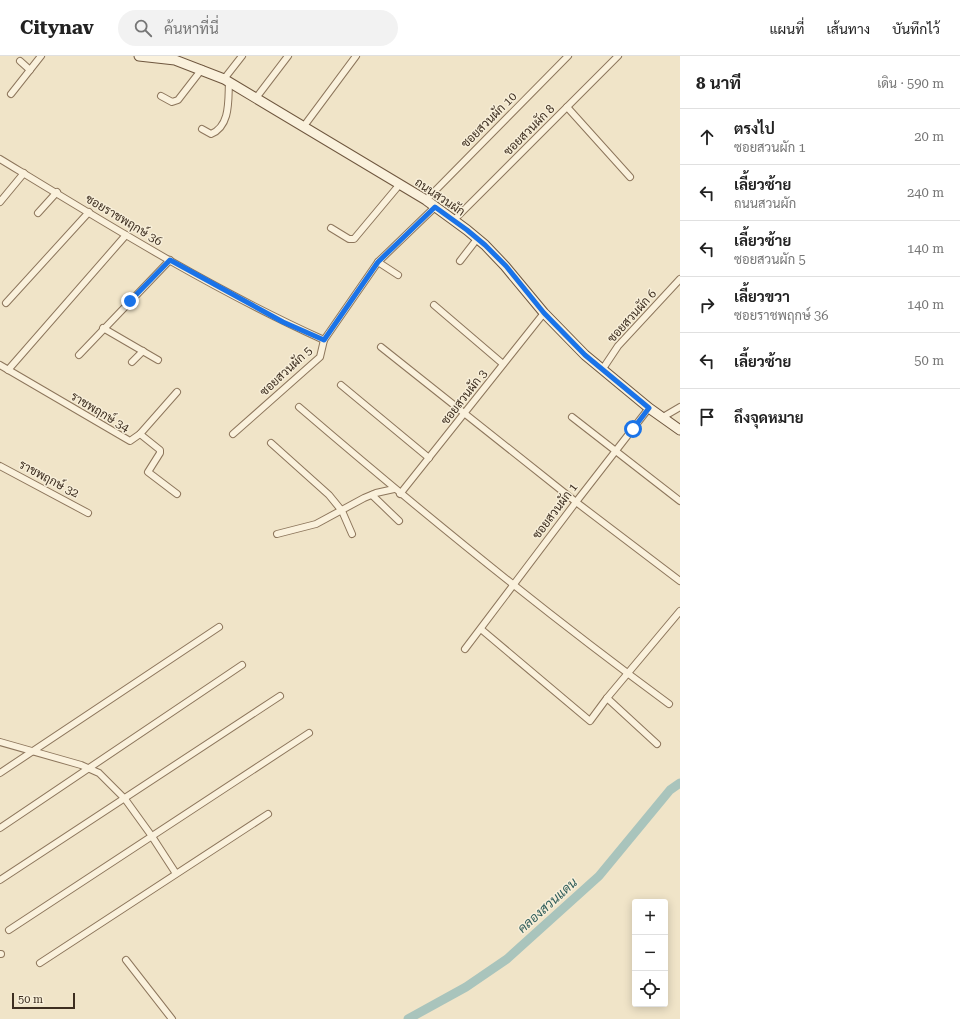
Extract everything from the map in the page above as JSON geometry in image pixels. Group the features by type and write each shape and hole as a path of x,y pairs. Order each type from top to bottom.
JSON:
{"street":[{"path":"11,94 41,56"},
{"name":"ถนนสวนผัก","path":"139,56 176,58 227,80 426,200 454,220 506,266 544,313 585,355 649,408 680,430"},
{"path":"202,129 211,134 223,122 227,110 227,80 242,56"},
{"path":"256,98 288,56"},
{"path":"304,126 356,56"},
{"name":"ซอยสวนผัก 10","path":"426,200 568,56"},
{"name":"ซอยสวนผัก 8","path":"454,220 618,56"},
{"path":"20,62 30,70"},
{"path":"160,96 172,102 178,100 202,69"},
{"path":"567,107 630,177"},
{"name":"ซอยราชพฤกษ์ 36","path":"0,159 170,260 283,322 324,340"},
{"path":"0,202 24,173"},
{"path":"331,228 348,239 354,240 400,184"},
{"path":"38,213 57,192"},
{"name":"ซอยสวนผัก 5","path":"233,434 320,357 324,340 378,262 435,207"},
{"path":"6,302 89,212"},
{"path":"8,370 126,235"},
{"path":"460,261 477,239"},
{"path":"79,355 103,328 170,260"},
{"path":"378,262 398,275"},
{"name":"ซอยสวนผัก 6","path":"602,370 618,346 680,279"},
{"path":"434,305 503,364"},
{"name":"ซอยสวนผัก 3","path":"400,494 544,313"},
{"path":"103,328 158,360"},
{"path":"381,347 576,502 680,581"},
{"path":"132,362 144,352"},
{"name":"ราชพฤกษ์ 34","path":"0,365 127,441 133,440 140,434 177,392"},
{"path":"341,385 429,458"},
{"path":"299,406 400,494 513,586 627,674 669,704"},
{"path":"663,417 680,407"},
{"name":"ซอยสวนผัก 1","path":"466,649 482,630 576,502 649,408"},
{"path":"572,417 680,501"},
{"path":"140,434 160,450 160,453 148,472 177,494"},
{"path":"271,443 329,495 342,510 352,534"},
{"name":"ราชพฤกษ์ 32","path":"0,466 88,513"},
{"path":"277,534 316,524 372,495 394,488"},
{"path":"372,495 399,521"},
{"path":"482,630 590,721 607,698 680,611"},
{"path":"0,773 219,627"},
{"path":"0,828 242,665"},
{"path":"0,880 280,696"},
{"path":"607,698 657,744"},
{"path":"9,930 309,732"},
{"path":"0,742 90,768 99,773 125,799 175,872"},
{"path":"40,963 175,872 268,814"},
{"path":"126,960 172,1019"}],"waterway":[{"name":"คลองสวนแดน","path":"408,1019 466,987 507,959 599,876 670,790 680,783"}],"route":[{"path":"130,301 170,260 283,322 324,340 378,262 435,207 485,245 506,266 544,313 585,355 649,408 633,429"}]}
